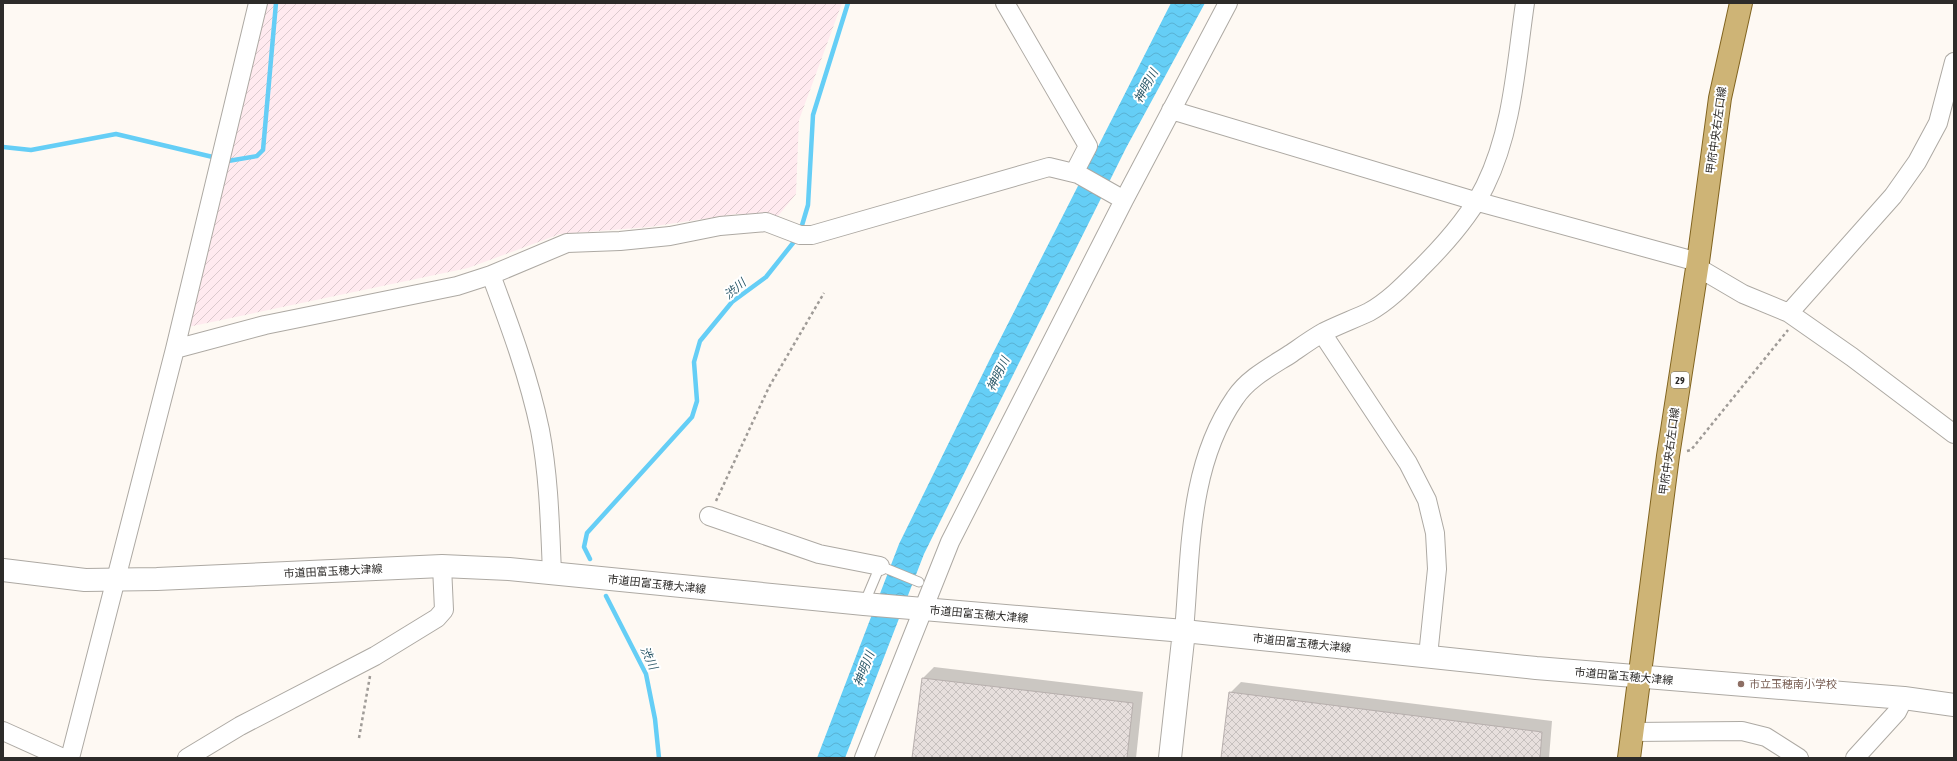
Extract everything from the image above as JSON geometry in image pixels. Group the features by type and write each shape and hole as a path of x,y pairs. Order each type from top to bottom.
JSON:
{"main road":[{"name":"甲府中央右左口線","path":"1629,758 1668,456 1697,265 1720,98 1741,3"}],"street":[{"path":"70,758 175,349 258,3"},
{"path":"1005,3 1088,146 1076,173"},
{"path":"864,758 925,584 950,542 1120,197 1172,110 1228,3"},
{"path":"1170,758 1184,631 1196,497 1203,467 1212,440 1236,396 1254,378 1322,333 1371,311 1399,289 1431,258 1459,227 1484,187 1498,156 1508,117 1525,3"},
{"path":"1793,316 1893,196 1917,162 1938,123 1954,62"},
{"path":"1172,110 1475,202 1697,265 1743,294 1793,316 1852,357 1954,434"},
{"path":"175,349 265,325 457,286 491,276 566,243 656,238 720,226 766,222 800,234 812,235 1049,167 1076,173 1120,197"},
{"path":"491,276 520,354 540,430 548,500 552,573"},
{"path":"1322,333 1408,463 1427,500 1435,533 1437,569 1428,656"},
{"path":"709,516 819,554 883,567"},
{"path":"187,758 240,726 375,656 438,618 444,610 442,566"},
{"name":"市道田富玉穂大津線","path":"3,570 85,580 115,580 442,566 509,569 917,609 1184,631 1536,668 1904,698 1954,705"},
{"path":"1855,758 1898,712 1904,698"},
{"path":"3,731 64,758"},
{"path":"1632,732 1742,731 1766,737 1798,758"}],"lane":[{"path":"866,604 883,567 925,584"}],"path":[{"path":"709,516 769,387 824,293"},
{"path":"1668,456 1691,450 1793,316"},
{"path":"359,738 375,656"}],"shaded area":[{"path":"267,3 842,3 799,120 796,194 778,216 736,214 649,227 560,234 468,268 188,327"}],"water":[{"name":"神明川","path":"1171,3 1205,3 1126,148 924,554 845,758 817,758 899,544 990,359"}],"building":[{"path":"922,678 1133,703 1127,758 912,758"},
{"path":"1229,692 1542,732 1540,758 1221,758"}],"waterway":[{"path":"224,160 228,161 257,156 263,150 276,3"},
{"name":"渋川","path":"800,232 808,205 813,115 848,3"},
{"path":"3,147 31,150 116,134 217,158"},
{"name":"渋川","path":"590,559 584,547 587,533 692,417 697,401 694,362 700,341 732,302 766,277 797,238"},
{"name":"渋川","path":"606,596 646,674 655,719 659,758"}],"place":[{"name":"市立玉穂南小学校","path":"1741,684"}]}
